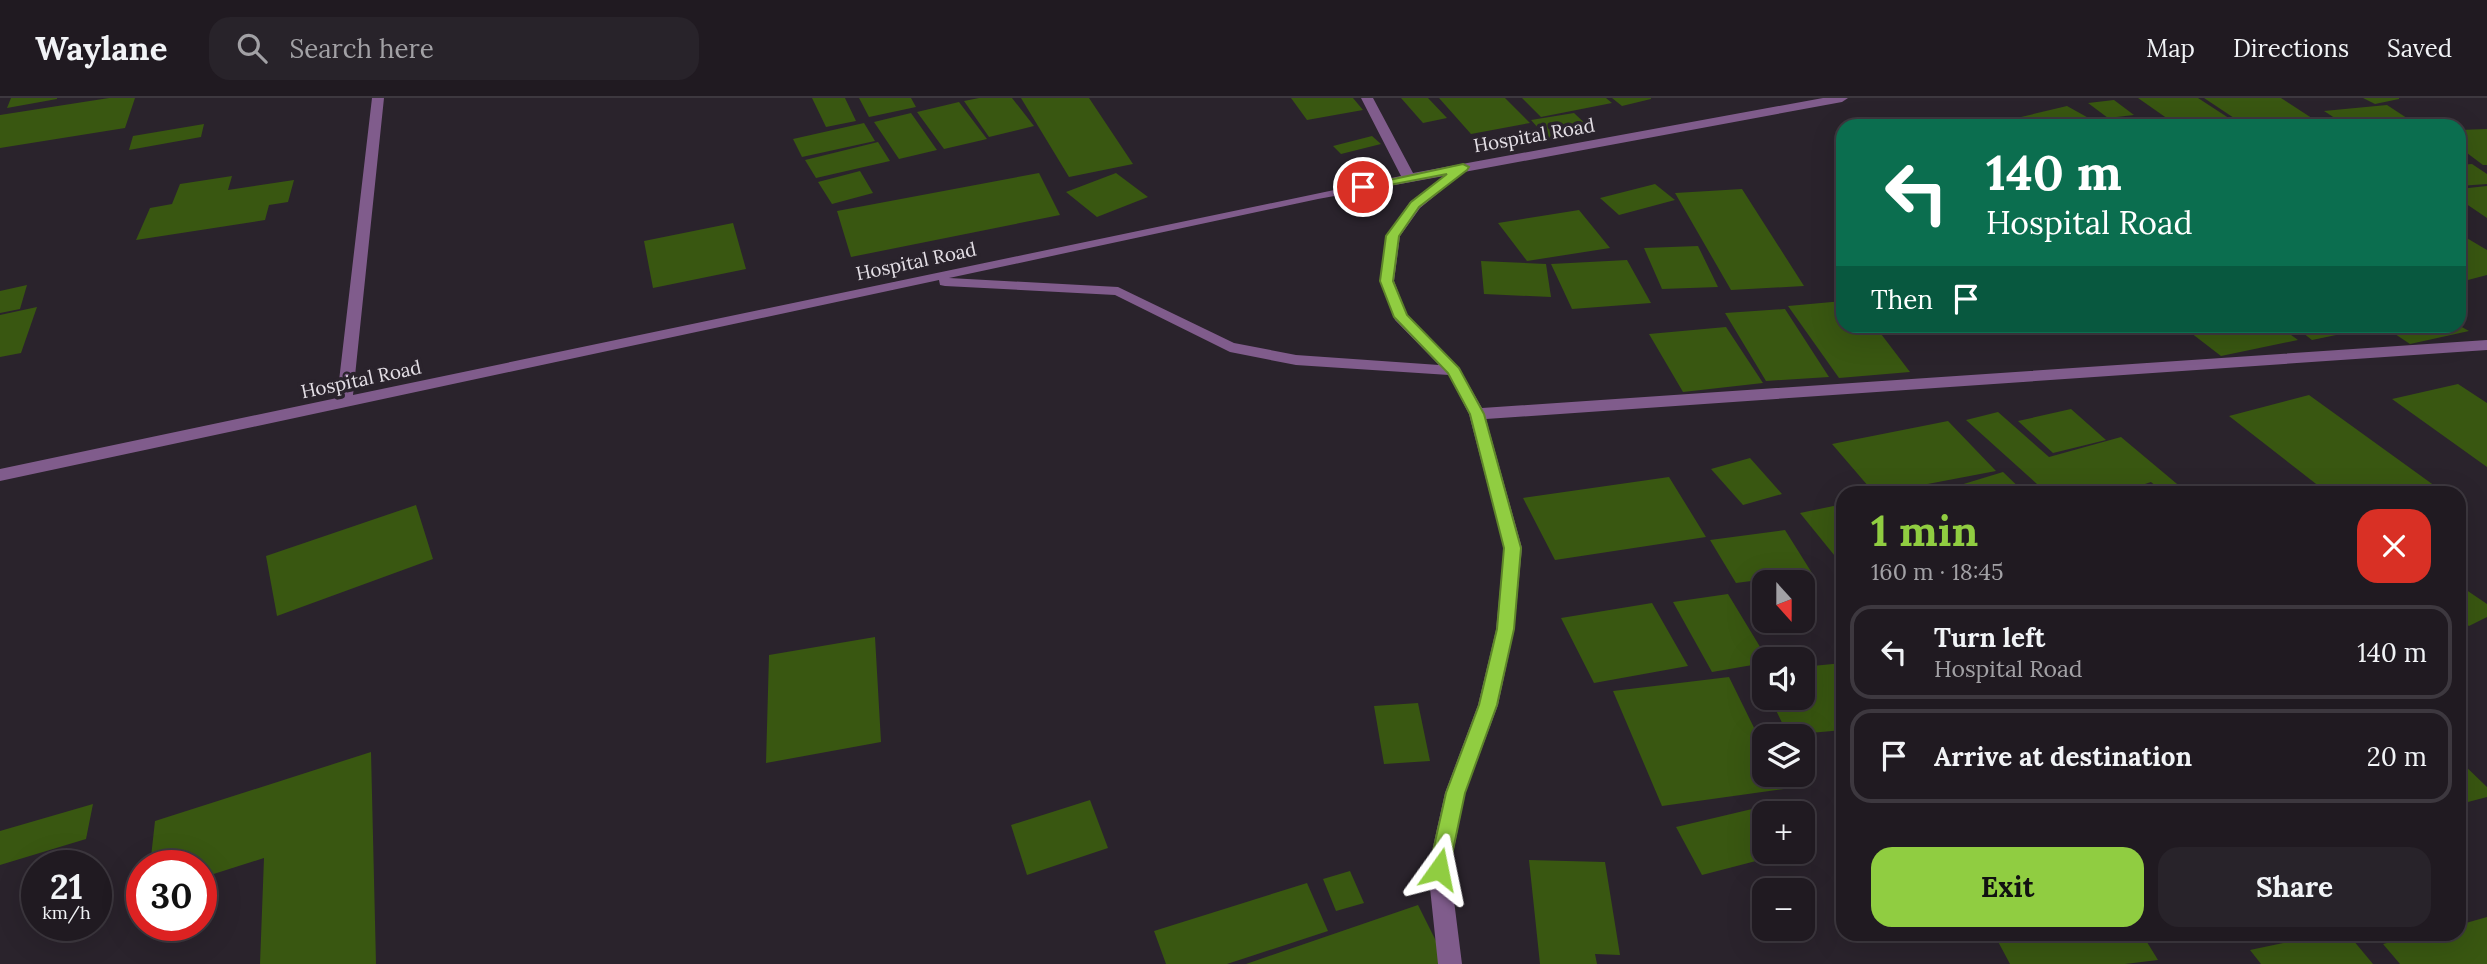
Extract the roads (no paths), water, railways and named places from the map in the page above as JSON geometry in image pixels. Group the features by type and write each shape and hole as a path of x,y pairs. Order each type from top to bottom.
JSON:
{"street":[{"path":"344,402 378,98"},
{"path":"1367,98 1409,178"},
{"name":"Hospital Road","path":"0,475 1409,178 1842,98"},
{"path":"1450,964 1439,869 1455,793 1488,705 1497,667 1505,629 1513,548 1477,414 1454,371 1400,317 1387,281 1393,236 1415,205 1463,167"},
{"path":"918,280 1118,291 1230,347 1296,360 1454,371"},
{"path":"1477,414 2487,345"}]}
